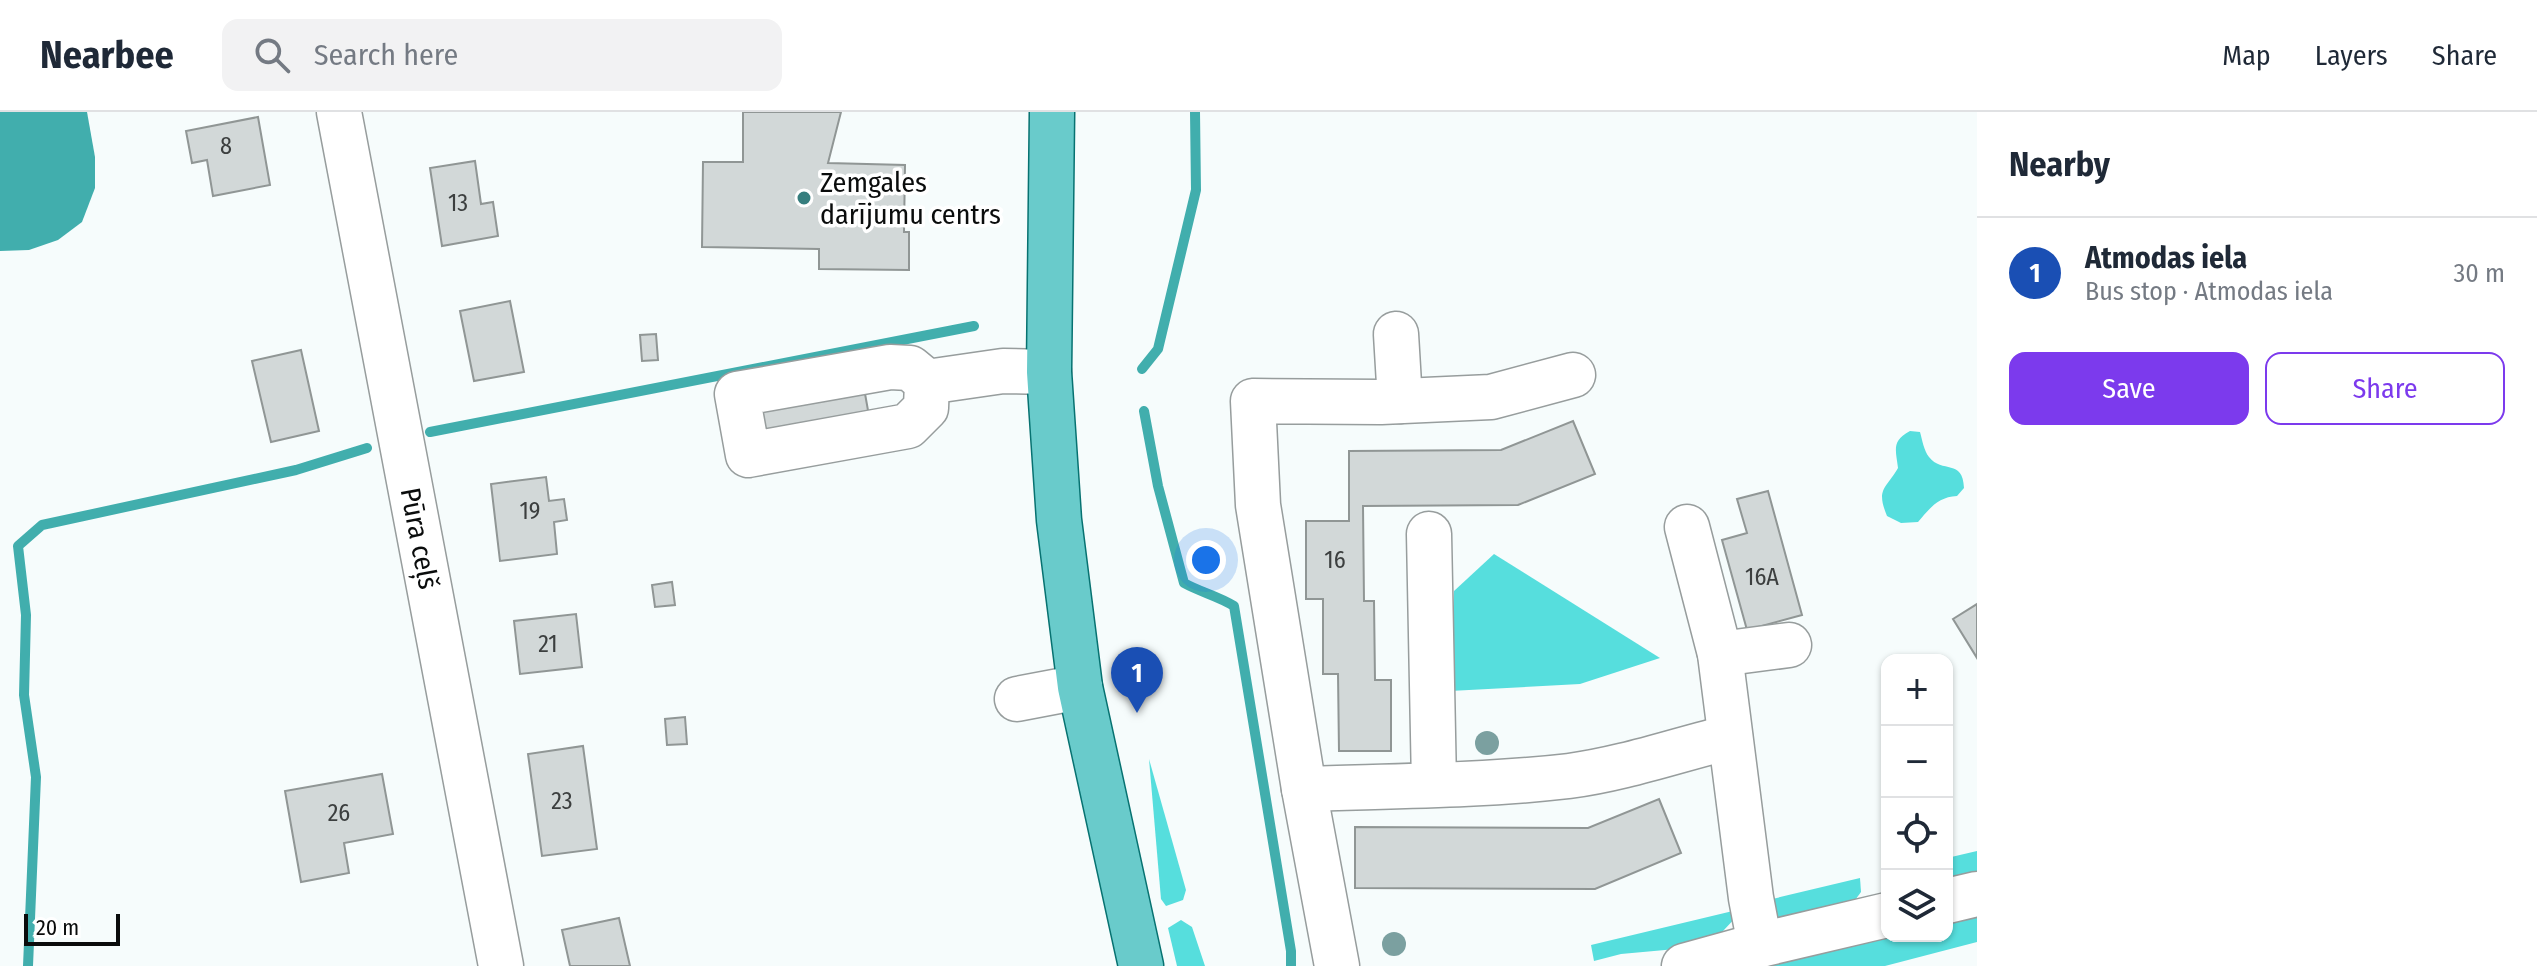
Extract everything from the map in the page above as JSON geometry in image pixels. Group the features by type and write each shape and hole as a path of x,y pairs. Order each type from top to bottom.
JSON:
{"main road":[{"path":"1052,112 1049,372 1059,520 1080,687 1141,966"}],"street":[{"name":"Pūra ceļš","path":"339,112 501,966"},
{"path":"1396,334 1400,401"},
{"path":"927,382 1003,371 1049,372"},
{"path":"1337,966 1304,789 1258,505 1253,401 1400,401 1491,397 1573,375"},
{"path":"1687,527 1720,654 1751,898 1760,945"},
{"path":"1429,534 1434,784"},
{"path":"1720,654 1789,645"},
{"path":"1017,699 1080,687"},
{"path":"1304,789 1570,776 1730,737"},
{"path":"1953,900 1977,894"},
{"path":"1684,966 1881,916"}],"shaded area":[{"path":"0,112 87,112 95,157 95,188 82,222 58,240 29,250 0,251"},
{"path":"1910,431 1920,432 1926,452 1934,462 1960,473 1964,488 1957,496 1935,504 1918,522 1901,523 1887,516 1882,495 1898,468 1897,442"},
{"path":"1494,554 1660,658 1580,684 1450,691 1454,591"},
{"path":"1149,759 1186,890 1183,900 1166,906 1161,899"},
{"path":"1977,851 1977,878 1953,884 1953,857"},
{"path":"1860,878 1861,892 1850,907 1787,924 1772,917 1768,900"},
{"path":"1977,909 1977,942 1885,966 1738,966 1881,937 1881,942 1953,942 1953,915"},
{"path":"1737,910 1738,915 1709,946 1621,954 1594,961 1591,945"},
{"path":"1181,920 1192,927 1205,966 1177,966 1168,928"}],"building":[{"name":"Zemgales darījumu centrs","path":"743,112 841,112 828,163 905,165 904,232 909,232 909,270 819,269 819,249 702,247 703,162 743,162"},
{"path":"258,117 270,185 213,196 207,160 192,163 186,131"},
{"path":"475,161 481,204 493,202 498,236 442,246 430,168"},
{"path":"510,301 524,372 474,381 460,311"},
{"path":"656,334 658,360 642,361 640,335"},
{"path":"301,350 319,431 271,442 252,361"},
{"path":"864,388 869,416 759,436 754,408"},
{"path":"1573,421 1595,474 1518,505 1363,506 1364,601 1374,601 1375,680 1391,680 1391,751 1339,751 1338,674 1323,674 1323,599 1306,599 1306,521 1349,521 1349,451 1501,450"},
{"path":"546,477 549,501 564,499 567,520 554,522 557,554 500,561 491,484"},
{"path":"1768,491 1802,615 1747,630 1722,540 1747,533 1737,499"},
{"path":"672,582 675,605 655,607 652,585"},
{"path":"1977,604 1977,658 1953,619"},
{"path":"576,614 582,667 520,674 514,621"},
{"path":"685,717 687,744 667,745 665,719"},
{"path":"583,746 597,849 542,856 528,754"},
{"path":"382,774 393,834 344,843 349,873 301,882 285,791"},
{"path":"1659,799 1681,853 1595,889 1355,888 1355,827 1588,828"},
{"path":"619,918 630,966 570,966 562,930"}],"waterway":[{"path":"1142,369 1158,349 1196,190 1195,112"},
{"path":"430,432 974,326"},
{"path":"1144,411 1158,486 1184,583 1234,606 1291,966"},
{"path":"28,966 36,777 24,695 26,615 18,546 42,525 296,470 367,448"}],"place":[{"name":"Zemgales darījumu centrs","path":"804,198"},
{"name":"Atmodas iela","path":"1137,713"}]}
